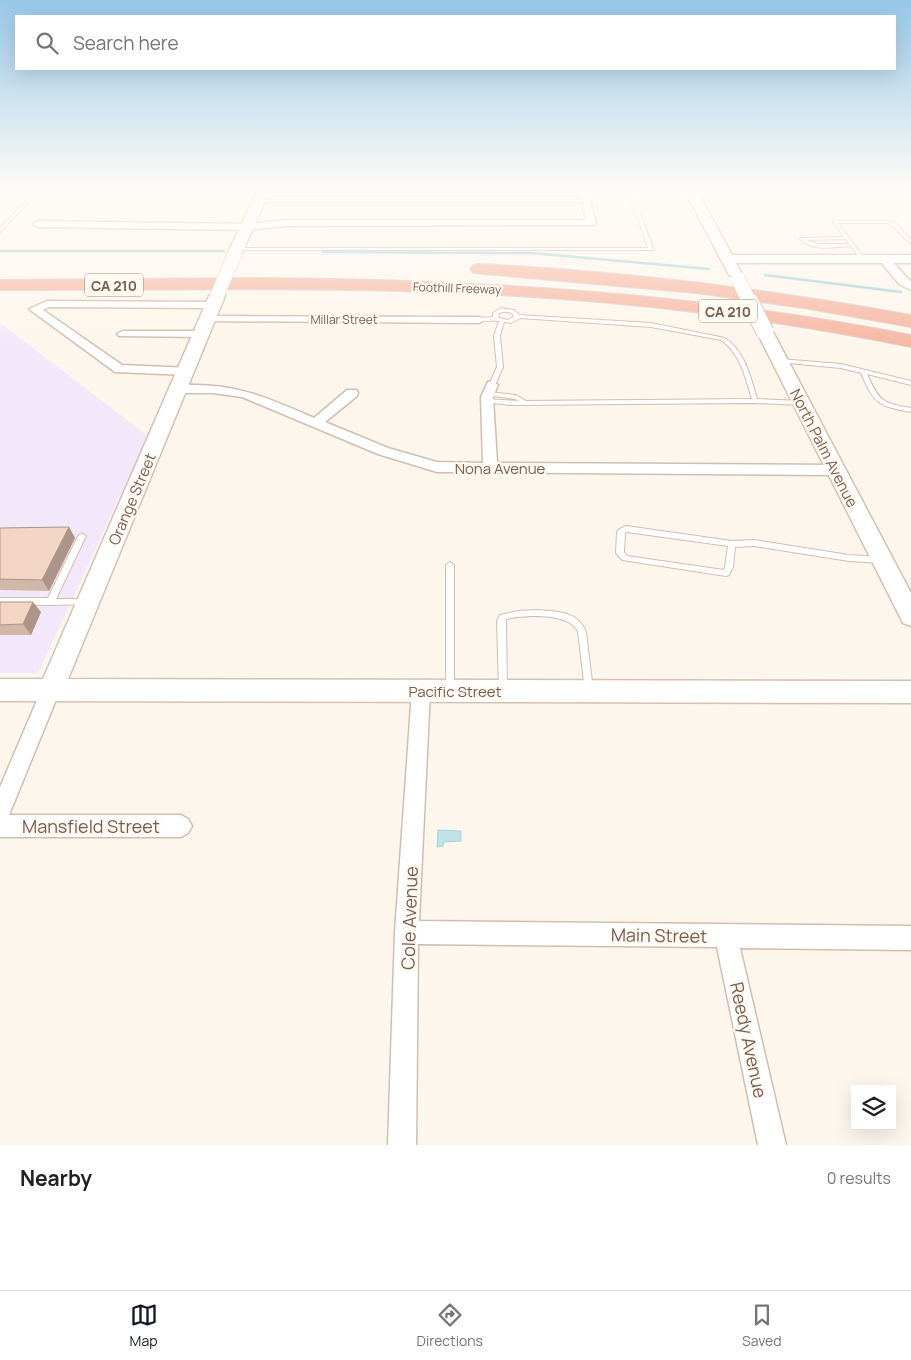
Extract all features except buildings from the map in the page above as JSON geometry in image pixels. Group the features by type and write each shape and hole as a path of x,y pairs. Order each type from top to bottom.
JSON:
{"highway":[{"path":"209,266 338,267"},
{"name":"Foothill Freeway","path":"462,268 590,276 708,288 911,321"},
{"name":"Foothill Freeway","path":"0,285 389,285 544,292 699,307 798,321 911,341"},
{"path":"544,292 738,318 832,335 911,353"}],"street":[{"name":"Orange Street","path":"0,811 241,240"},
{"name":"North Palm Avenue","path":"717,240 911,616"},
{"path":"727,259 911,259"},
{"path":"884,259 903,282 911,287"},
{"name":"Nona Avenue","path":"210,314 48,304 36,309 120,369 183,380 213,389 245,394 411,461 437,468 835,470"},
{"path":"123,334 210,314"},
{"name":"Millar Street","path":"210,314 479,320"},
{"path":"316,423 352,393"},
{"path":"489,393 490,468"},
{"name":"Pacific Street","path":"0,690 911,692"},
{"name":"Cole Avenue","path":"402,1145 407,932 421,691"},
{"name":"Mansfield Street","path":"0,826 181,826"},
{"name":"Main Street","path":"407,932 911,938"},
{"name":"Reedy Avenue","path":"726,936 772,1145"}],"lane":[{"path":"236,251 651,248 648,240"},
{"path":"804,240 812,245 852,244"},
{"path":"849,240 863,259"},
{"path":"495,318 494,314 502,310 512,311 517,316 651,325 723,339 730,342 743,365 755,401"},
{"path":"479,320 495,318 502,321 512,321 517,316"},
{"path":"502,321 497,336 500,367 489,393 511,403 755,401 802,403"},
{"path":"780,361 814,362 863,371 911,383"},
{"path":"863,371 872,393 880,404 911,410"},
{"path":"732,544 729,567 726,573 624,558 620,553 621,532 626,529 732,544 754,543 849,558 882,560"},
{"path":"50,602 82,536"},
{"path":"450,565 450,692"},
{"path":"0,602 89,602"},
{"path":"503,692 501,621 502,617 514,615 565,616 579,624 582,632 590,692"}],"shaded area":[{"path":"0,323 148,436 38,673 0,673"}],"water":[{"path":"438,830 461,831 461,841 444,842 443,846 437,847"}],"waterway":[{"path":"0,251 224,251"},
{"path":"323,252 532,253 709,269"},
{"path":"765,275 901,292"}]}
